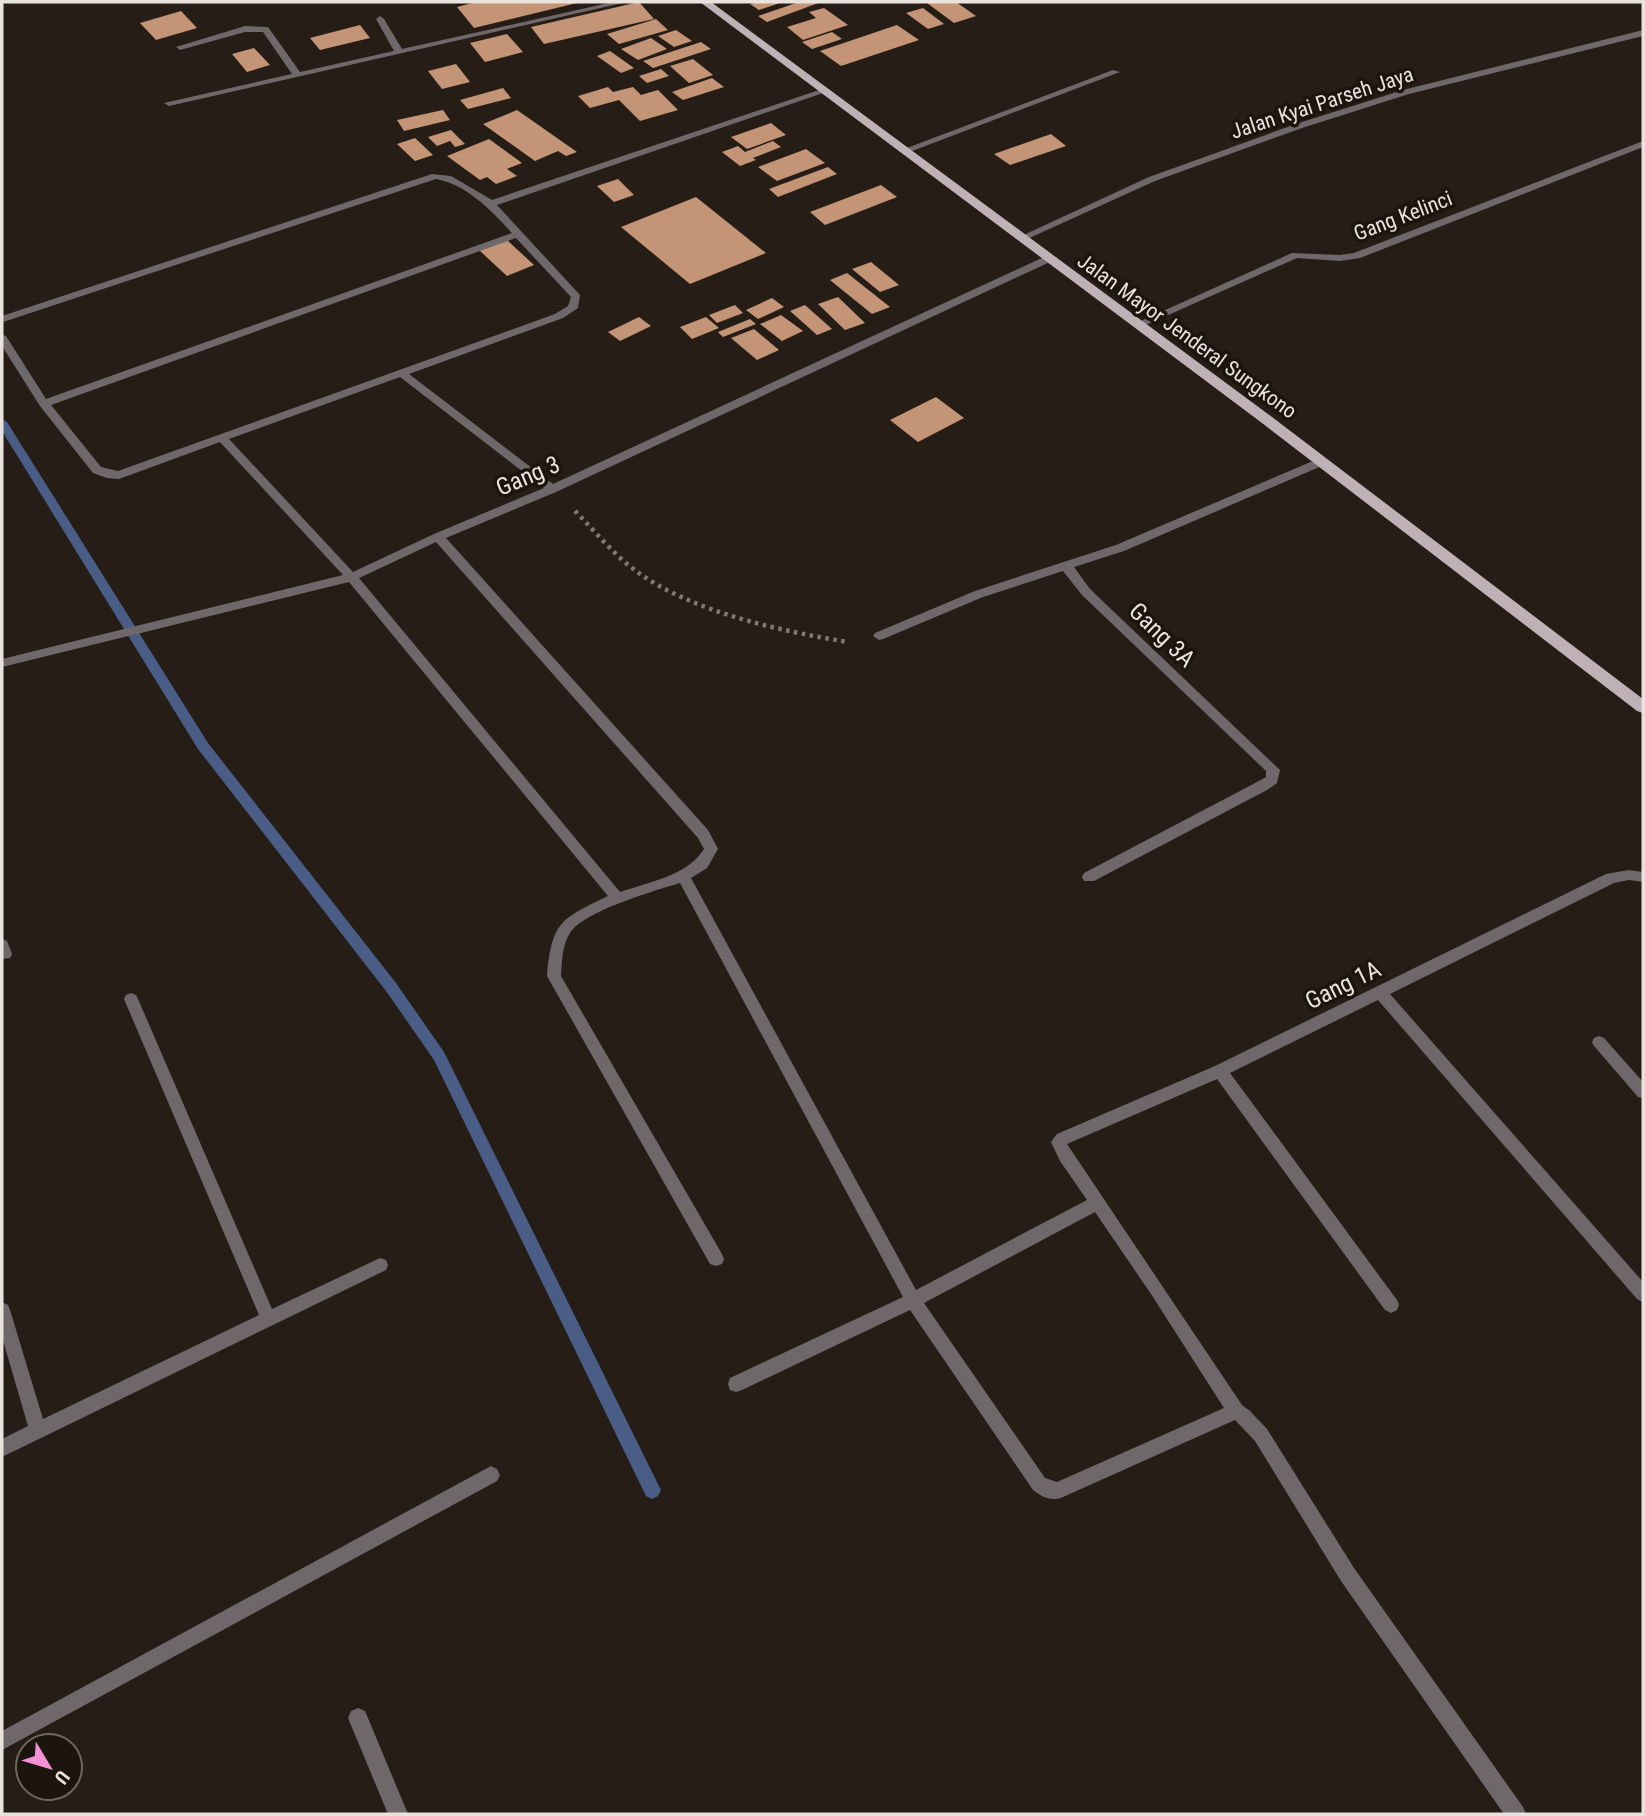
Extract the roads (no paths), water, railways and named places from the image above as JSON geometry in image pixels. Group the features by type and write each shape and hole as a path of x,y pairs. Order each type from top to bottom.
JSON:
{"main road":[{"name":"Jalan Mayor Jenderal Sungkono","path":"705,2 1643,707"}],"street":[{"path":"169,103 623,2"},
{"path":"380,19 399,52"},
{"path":"180,47 245,29 265,29 298,75"},
{"name":"Jalan Kyai Parseh Jaya","path":"1022,238 1152,179 1299,126 1406,92 1643,33"},
{"path":"1629,37 1643,46"},
{"path":"904,151 1116,72"},
{"path":"491,204 825,92"},
{"name":"Gang Kelinci","path":"1137,325 1296,255 1340,258 1356,256 1643,144"},
{"path":"2,319 435,177 448,178 491,204 576,297 573,308 559,316 119,475 97,470 44,404 2,338"},
{"path":"44,404 518,234"},
{"name":"Gang 3","path":"2,663 352,577 552,489 1048,259"},
{"path":"401,373 552,489"},
{"path":"223,439 352,577 412,650 452,693 617,898"},
{"path":"879,636 979,594 1120,548 1320,462"},
{"path":"438,537 703,834 711,849 702,864 683,876 617,898 564,925 556,942 554,976 716,1259"},
{"name":"Gang 3A","path":"1067,567 1086,592 1273,770 1272,779 1262,786 1089,877"},
{"name":"Gang 1A","path":"1097,1203 1065,1156 1059,1143 1062,1139 1220,1071 1611,878 1629,875 1643,877"},
{"path":"683,876 913,1300 1039,1484 1047,1490 1056,1491 1236,1411"},
{"path":"1380,992 1643,1294"},
{"path":"131,999 268,1318"},
{"path":"1598,1042 1643,1092"},
{"path":"1220,1071 1391,1305"},
{"path":"736,1384 913,1300 1097,1203 1157,1289 1236,1411 1243,1414 1267,1445 1318,1529 1516,1814"},
{"path":"2,1448 380,1265"},
{"path":"2,1310 38,1430"},
{"path":"2,1741 491,1475"},
{"path":"358,1718 398,1814"}],"waterway":[{"path":"2,422 203,746 391,987 439,1056 652,1490"}]}
